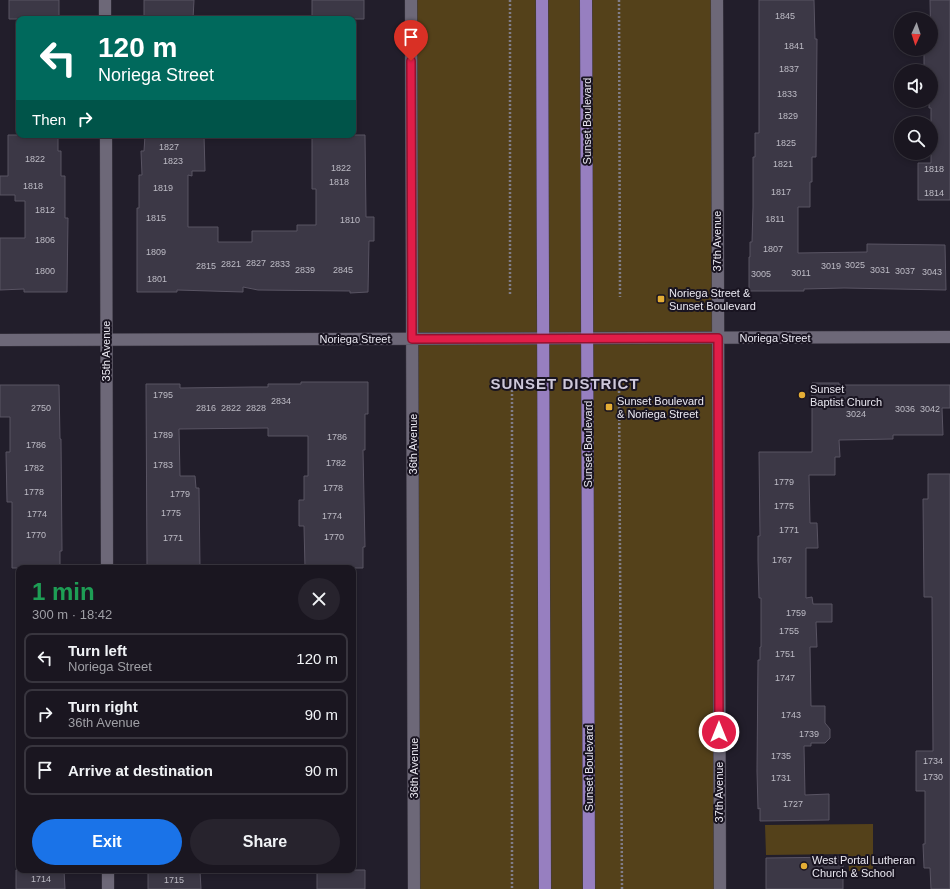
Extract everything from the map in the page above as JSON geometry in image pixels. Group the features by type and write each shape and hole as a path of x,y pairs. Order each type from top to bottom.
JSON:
{"main road":[{"path":"542,0 545,889"},
{"name":"Sunset Boulevard","path":"586,0 589,889"}],"street":[{"path":"105,0 105,16"},
{"name":"36th Avenue","path":"411,0 414,889"},
{"name":"37th Avenue","path":"717,0 720,889"},
{"name":"35th Avenue","path":"106,138 107,565"},
{"name":"Noriega Street","path":"0,340 950,337"},
{"path":"108,873 108,889"}],"path":[{"path":"510,0 510,296"},
{"path":"619,0 620,297"},
{"path":"512,382 512,889"},
{"path":"619,383 622,889"}],"shaded area":[{"path":"411,0 717,0 720,889 414,889"},
{"path":"873,824 873,871 849,871 848,854 766,855 765,825"}],"building":[{"path":"9,0 59,0 59,16 16,16 16,19 9,19"},
{"path":"144,0 194,0 193,16 144,16"},
{"path":"312,0 364,0 364,19 356,19 356,16 312,16"},
{"path":"759,0 814,0 815,39 817,39 816,157 812,157 810,207 798,207 798,253 867,252 867,244 945,245 946,290 844,288 804,289 804,291 749,291 749,257 750,242 752,242 753,157 755,157 755,133 759,133"},
{"path":"930,0 950,0 950,200 918,200 918,163 931,163 931,160 938,160 938,116 931,116 931,108 938,108 938,64 924,64 924,56 938,56 938,12 930,12"},
{"path":"8,135 16,135 16,138 58,138 58,151 61,151 61,176 65,176 65,218 68,218 67,292 24,292 24,289 0,290 0,238 25,238 25,201 15,201 15,195 0,195 0,176 8,176"},
{"path":"356,135 365,135 366,217 374,217 374,241 369,241 368,292 350,293 350,291 258,290 243,287 243,292 177,290 177,292 137,292 137,208 139,208 139,175 142,175 141,151 144,151 145,138 204,138 205,171 192,171 192,176 188,175 188,227 218,227 218,242 252,242 252,231 297,231 297,225 316,225 316,189 312,189 312,138 356,138"},
{"path":"301,382 368,382 368,414 365,414 365,450 363,450 365,547 363,547 363,568 356,568 356,565 305,565 304,526 299,526 299,500 304,500 304,476 308,476 308,436 268,436 268,428 179,429 180,476 195,476 196,488 199,488 200,565 147,565 146,384 180,384 180,388 268,387 268,384 301,384"},
{"path":"812,383 839,383 839,385 950,385 950,408 942,408 943,435 893,435 893,439 839,440 840,457 835,457 835,475 809,475 810,523 817,523 818,548 806,548 806,598 812,597 813,604 832,604 832,622 816,622 817,647 810,647 811,706 825,706 825,723 830,729 830,738 825,743 811,743 811,746 804,746 805,795 829,794 829,820 760,821 760,808 758,809 757,771 758,660 760,660 761,647 761,598 759,598 758,560 758,536 760,536 759,452 812,452"},
{"path":"0,385 59,385 62,551 60,551 60,565 16,565 16,568 12,568 12,502 7,502 6,452 10,452 10,417 0,417"},
{"path":"928,474 950,474 950,889 931,889 930,868 924,868 923,844 925,844 925,791 916,791 916,751 933,751 932,597 924,597 923,499 928,499"},
{"name":"West Portal Lutheran Church & School","path":"843,857 843,889 766,889 766,858"},
{"path":"356,870 365,870 365,889 317,889 317,873 356,873"},
{"path":"16,873 64,873 65,889 16,889"},
{"path":"148,873 200,873 201,889 148,889"}],"place":[{"name":"Noriega Street & Sunset Boulevard","path":"661,299"},
{"name":"Sunset Baptist Church","path":"802,395"},
{"name":"Sunset Boulevard & Noriega Street","path":"609,407"},
{"name":"West Portal Lutheran Church & School","path":"804,866"}],"district":[{"name":"SUNSET DISTRICT","path":"565,383"}],"route":[{"path":"411,61 412,339 718,338 719,732"}]}
